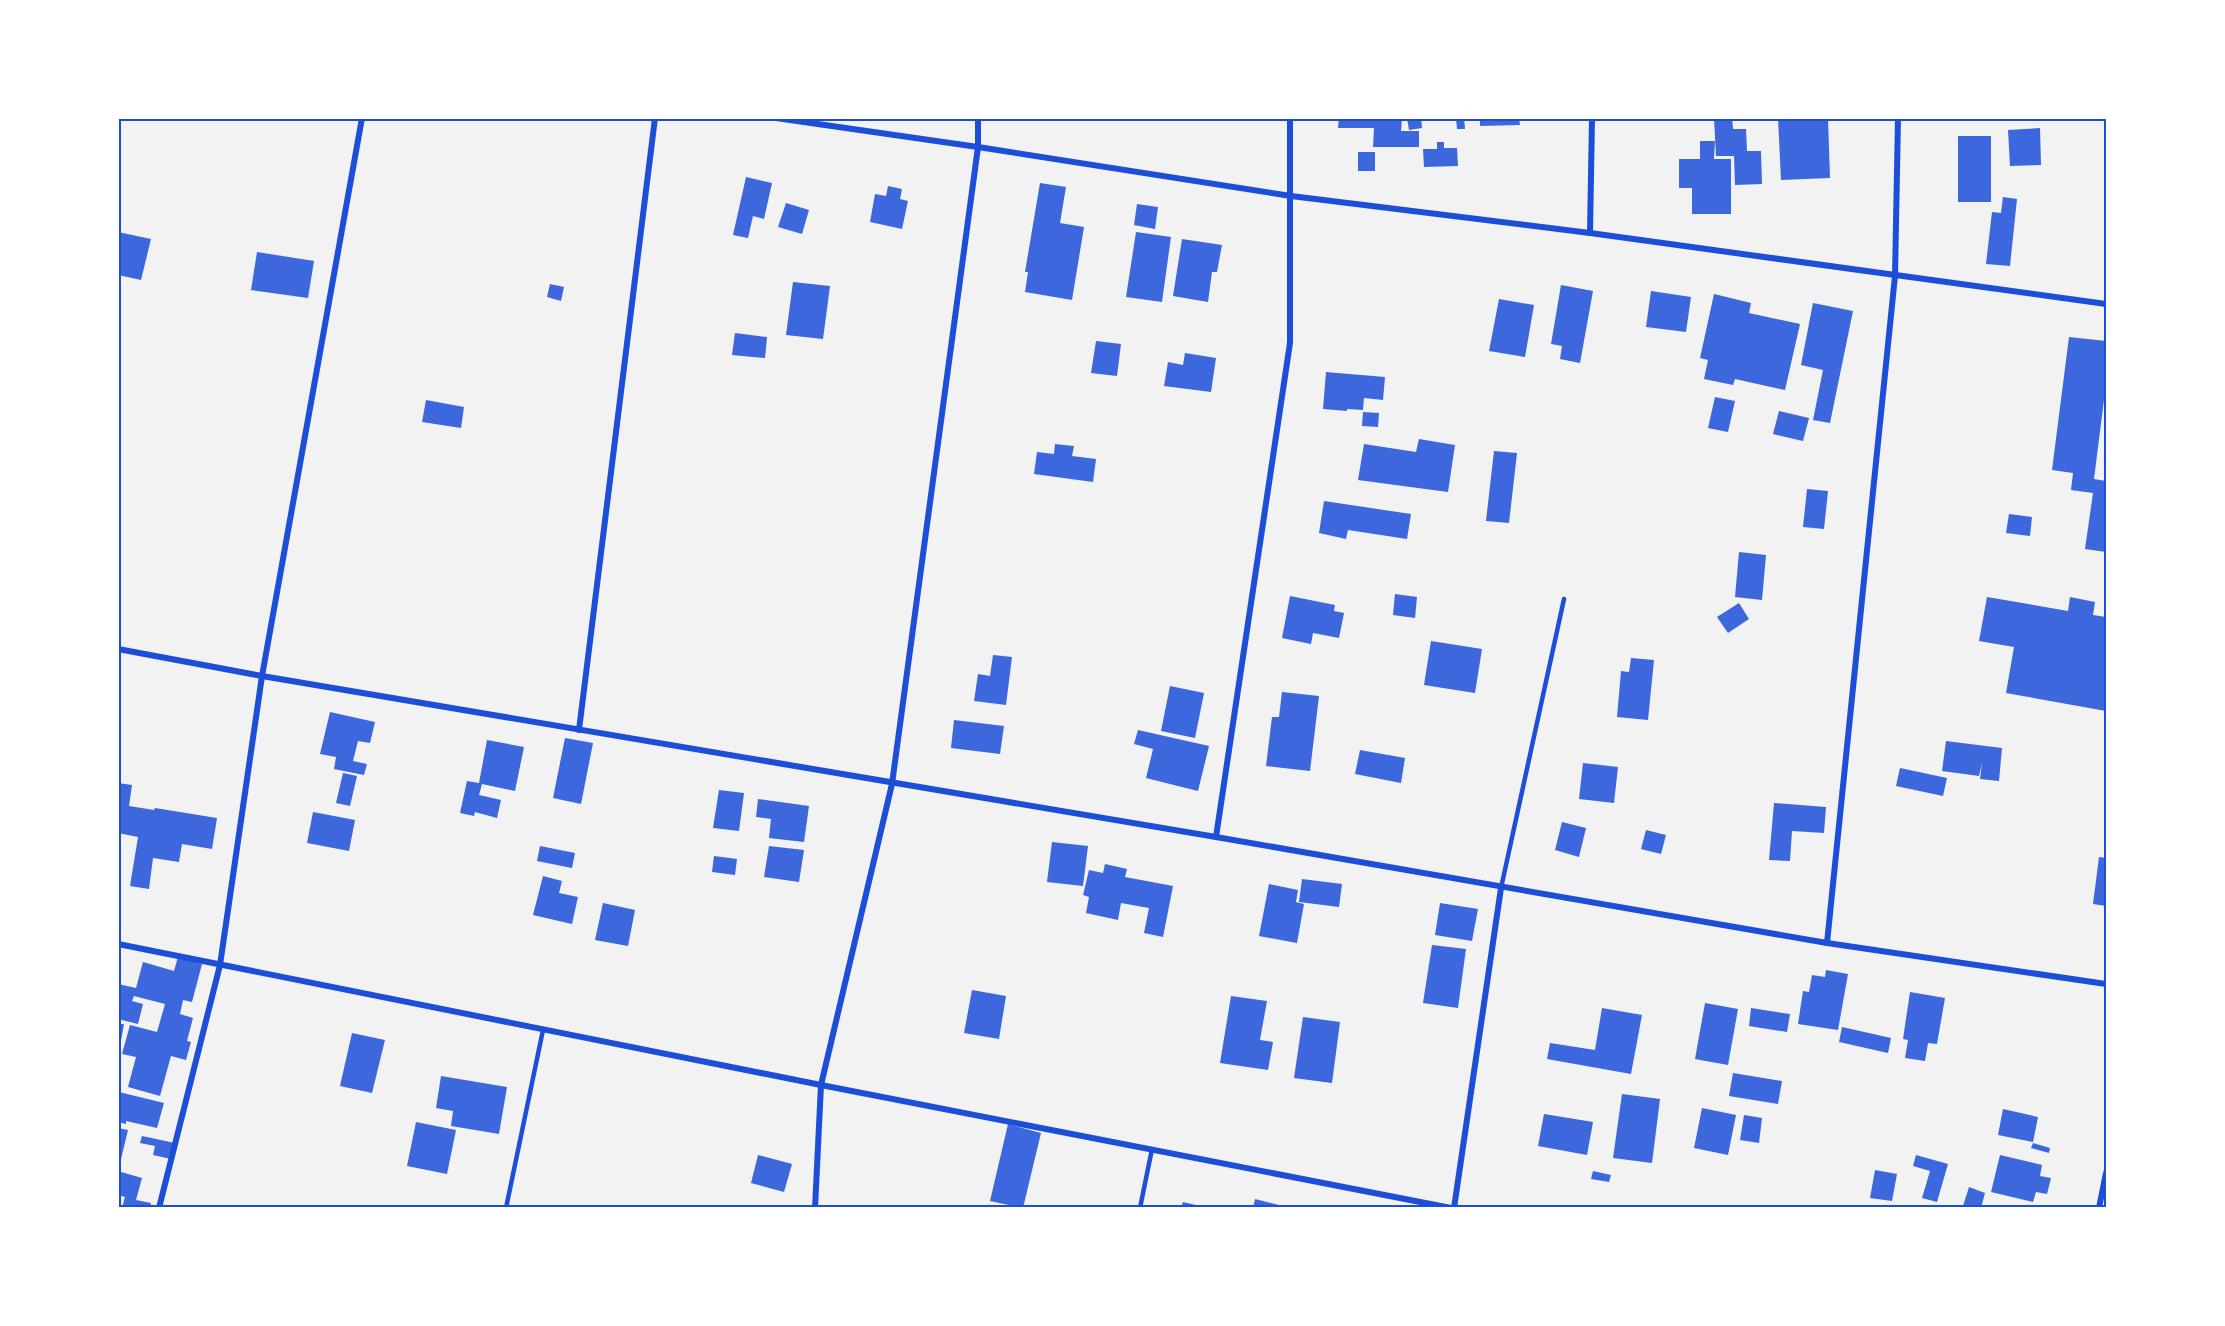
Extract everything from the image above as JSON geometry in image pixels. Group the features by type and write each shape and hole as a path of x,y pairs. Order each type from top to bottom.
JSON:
{"street":[{"path":"159,1208 220,965 262,676 362,118"},
{"path":"579,730 655,118"},
{"path":"776,118 1291,196 1590,233 2106,304"},
{"path":"815,1208 821,1085 892,784 978,147 978,118"},
{"path":"1216,837 1290,343 1290,118"},
{"path":"1590,233 1592,118"},
{"path":"1827,943 1895,276 1898,118"},
{"path":"118,649 262,676 1827,943 2106,984"},
{"path":"118,944 821,1085 1453,1208 1501,888"},
{"path":"2099,1208 2106,1173"}],"lane":[{"path":"1501,888 1564,599"},
{"path":"506,1208 543,1030"},
{"path":"1140,1208 1152,1149"}],"building":[{"path":"1339,118 1402,118 1401,131 1419,131 1419,147 1373,147 1374,128 1338,128"},
{"path":"1407,118 1421,118 1422,128 1409,130"},
{"path":"1456,118 1464,118 1465,129 1457,129"},
{"path":"1480,118 1519,118 1520,125 1480,126"},
{"path":"1714,118 1732,118 1733,129 1746,129 1747,151 1761,151 1762,184 1735,185 1734,156 1716,156"},
{"path":"1778,118 1828,118 1830,178 1781,180"},
{"path":"2040,128 2041,165 2010,166 2008,130"},
{"path":"1958,136 1991,136 1991,202 1958,202"},
{"path":"1700,141 1715,141 1714,159 1731,159 1731,214 1692,214 1692,188 1679,188 1679,159 1700,159"},
{"path":"1437,142 1444,142 1444,148 1457,148 1458,166 1424,167 1423,149 1437,149"},
{"path":"1358,152 1375,152 1375,171 1358,171"},
{"path":"746,177 772,183 764,219 753,216 748,238 733,235"},
{"path":"1040,183 1066,187 1060,223 1084,227 1072,300 1025,292 1028,272 1025,272"},
{"path":"888,186 902,189 900,199 908,201 902,229 870,222 875,194 886,196"},
{"path":"2003,197 2017,199 2010,266 1986,264 1992,212 2001,213"},
{"path":"786,203 809,210 802,234 778,227"},
{"path":"1137,204 1158,207 1155,229 1134,225"},
{"path":"118,232 151,239 141,280 118,275"},
{"path":"1136,232 1171,237 1162,302 1126,297"},
{"path":"1182,239 1222,245 1217,272 1212,272 1208,302 1173,296"},
{"path":"257,252 314,261 308,298 251,290"},
{"path":"793,282 830,286 823,339 786,335"},
{"path":"550,284 564,287 561,301 547,297"},
{"path":"1561,285 1593,291 1580,363 1560,359 1562,346 1551,344"},
{"path":"1651,291 1691,297 1686,332 1646,327"},
{"path":"1714,294 1751,303 1749,313 1800,324 1785,390 1735,379 1733,385 1704,379 1708,360 1700,358"},
{"path":"1499,299 1534,305 1525,357 1489,351"},
{"path":"1813,303 1853,311 1830,423 1813,420 1823,370 1801,365"},
{"path":"735,333 767,337 765,358 732,355"},
{"path":"2069,337 2106,341 2106,384 2094,479 2106,481 2106,552 2085,549 2093,493 2071,490 2073,473 2052,470"},
{"path":"1096,341 1121,344 1117,376 1091,373"},
{"path":"1185,353 1216,358 1211,392 1164,386 1168,362 1183,365"},
{"path":"1326,372 1385,377 1383,400 1364,398 1363,410 1323,409"},
{"path":"1715,397 1735,401 1728,432 1708,428"},
{"path":"426,400 464,407 461,428 422,422"},
{"path":"1779,411 1809,418 1803,441 1773,434"},
{"path":"1363,412 1379,413 1378,427 1362,426"},
{"path":"1419,439 1455,445 1448,492 1358,480 1364,444 1416,452"},
{"path":"1055,444 1074,446 1072,456 1096,459 1093,482 1034,474 1037,452 1054,454"},
{"path":"1494,451 1517,453 1509,523 1486,521"},
{"path":"1807,489 1828,491 1824,529 1803,527"},
{"path":"1324,501 1411,514 1407,539 1348,530 1346,539 1319,533"},
{"path":"2009,514 2032,517 2030,536 2006,533"},
{"path":"1739,552 1766,555 1762,600 1735,597"},
{"path":"1395,594 1417,597 1415,618 1393,615"},
{"path":"1290,596 1335,605 1334,611 1344,613 1339,638 1313,633 1311,644 1282,638"},
{"path":"1987,597 2068,611 2070,597 2095,602 2093,615 2106,617 2106,711 2006,693 2014,647 1979,641"},
{"path":"1739,603 1749,619 1728,633 1717,617"},
{"path":"1431,641 1482,649 1475,693 1424,685"},
{"path":"993,655 1012,657 1006,705 974,701 978,674 990,676"},
{"path":"1631,658 1654,660 1648,720 1617,717 1621,671 1629,672"},
{"path":"1170,686 1204,693 1195,738 1161,731"},
{"path":"1282,692 1319,696 1310,771 1266,766 1272,717 1279,717"},
{"path":"330,712 375,722 370,743 358,741 353,761 367,764 364,775 334,769 336,757 320,754"},
{"path":"954,720 1004,726 1000,754 951,748"},
{"path":"1138,730 1209,746 1198,791 1146,778 1153,749 1134,744"},
{"path":"565,738 593,743 581,804 553,798"},
{"path":"487,740 524,747 515,791 482,784 479,795 501,800 497,818 475,812 474,816 460,813 467,781 479,783"},
{"path":"1946,741 2002,748 1999,781 1980,779 1982,763 1979,776 1942,771"},
{"path":"1360,750 1405,758 1401,783 1355,774"},
{"path":"1583,763 1618,767 1614,803 1579,799"},
{"path":"1900,768 1947,778 1943,796 1896,786"},
{"path":"343,773 357,776 350,806 336,803"},
{"path":"118,783 132,785 129,806 217,818 212,849 182,844 179,862 153,858 149,889 130,886 138,837 118,833"},
{"path":"719,790 744,793 739,831 713,828"},
{"path":"758,799 809,806 804,842 769,838 771,819 756,817"},
{"path":"1774,803 1826,807 1824,833 1792,831 1790,861 1769,860"},
{"path":"313,812 355,820 349,851 307,843"},
{"path":"1562,822 1586,828 1579,857 1555,850"},
{"path":"1646,830 1666,835 1661,854 1641,849"},
{"path":"1052,842 1088,846 1083,886 1047,882"},
{"path":"540,846 575,853 572,868 537,861"},
{"path":"769,846 804,850 799,882 764,877"},
{"path":"714,856 737,859 735,875 712,872"},
{"path":"2099,857 2106,858 2106,906 2093,904"},
{"path":"1105,864 1127,869 1125,877 1173,886 1163,937 1144,933 1149,908 1121,903 1118,920 1086,913 1089,897 1083,895 1089,870 1103,873"},
{"path":"543,876 562,881 559,893 578,897 572,924 533,915"},
{"path":"1302,879 1342,884 1339,907 1299,902"},
{"path":"1269,884 1298,890 1296,902 1304,904 1297,943 1259,936"},
{"path":"603,903 635,910 628,946 595,940"},
{"path":"1440,903 1478,909 1472,941 1435,935"},
{"path":"1432,945 1466,949 1458,1008 1423,1003"},
{"path":"178,957 202,964 192,1002 183,1000 180,1014 193,1018 187,1041 191,1042 186,1060 171,1056 160,1096 128,1087 136,1057 122,1054 130,1025 157,1032 165,1004 134,996 132,1001 143,1004 138,1024 118,1019 118,984 136,988 143,962 174,971"},
{"path":"1826,970 1848,974 1838,1030 1798,1024 1803,991 1809,992 1812,975 1825,977"},
{"path":"972,990 1006,996 999,1039 964,1033"},
{"path":"1910,992 1945,998 1937,1044 1928,1043 1925,1061 1905,1058 1908,1040 1903,1039"},
{"path":"1231,996 1267,1001 1260,1040 1273,1042 1268,1070 1220,1063"},
{"path":"1705,1003 1738,1009 1728,1065 1695,1059"},
{"path":"1602,1008 1642,1015 1631,1074 1547,1059 1550,1043 1595,1050"},
{"path":"1751,1008 1790,1014 1787,1032 1749,1026"},
{"path":"1303,1017 1340,1022 1332,1083 1294,1078"},
{"path":"118,1024 124,1024 120,1046 118,1046"},
{"path":"1842,1027 1891,1038 1888,1053 1839,1042"},
{"path":"352,1033 385,1040 372,1093 340,1086"},
{"path":"1733,1073 1782,1081 1778,1104 1729,1096"},
{"path":"441,1076 507,1087 499,1134 451,1126 453,1111 436,1108"},
{"path":"119,1092 164,1103 157,1128 126,1121 126,1124 118,1122"},
{"path":"1622,1094 1660,1099 1652,1163 1613,1158"},
{"path":"1702,1108 1736,1115 1728,1155 1694,1148"},
{"path":"2003,1109 2038,1117 2033,1142 1998,1135"},
{"path":"1544,1114 1593,1122 1587,1155 1538,1146"},
{"path":"1744,1115 1762,1118 1759,1143 1740,1140"},
{"path":"416,1122 456,1130 447,1174 407,1166"},
{"path":"1008,1124 1041,1133 1023,1208 990,1201"},
{"path":"118,1128 128,1130 121,1159 118,1159"},
{"path":"142,1136 175,1143 171,1159 153,1155 155,1146 140,1143"},
{"path":"2033,1143 2050,1148 2049,1153 2031,1148"},
{"path":"758,1155 792,1164 784,1192 751,1183"},
{"path":"1916,1155 1948,1164 1937,1202 1922,1198 1930,1171 1913,1166"},
{"path":"2000,1155 2042,1165 2040,1176 2051,1178 2047,1194 2036,1192 2033,1202 1991,1192"},
{"path":"1875,1170 1897,1174 1892,1201 1870,1198"},
{"path":"1593,1171 1611,1175 1609,1182 1591,1179"},
{"path":"121,1172 142,1178 136,1200 151,1203 150,1208 122,1208 125,1197 118,1195"},
{"path":"1969,1187 1985,1193 1981,1208 1963,1206"},
{"path":"1255,1199 1287,1207 1287,1208 1253,1208"},
{"path":"1183,1202 1204,1207 1204,1208 1181,1208"}]}
